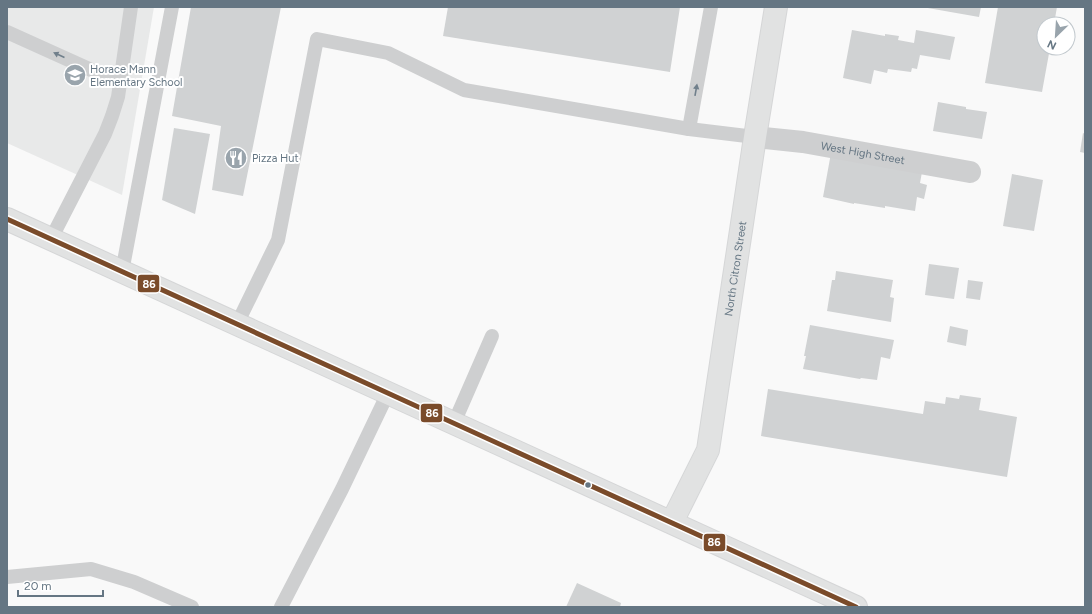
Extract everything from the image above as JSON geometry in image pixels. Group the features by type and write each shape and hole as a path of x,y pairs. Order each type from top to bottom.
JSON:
{"main road":[{"name":"North Citron Street","path":"672,522 708,450 776,7"},
{"path":"7,219 856,607"}],"street":[{"name":"West High Street","path":"755,137 803,142 970,172"}],"lane":[{"path":"51,239 105,134 112,116 118,97 131,7"},
{"path":"122,272 172,7"},
{"path":"689,129 711,7"},
{"path":"7,32 120,83"},
{"path":"237,324 278,240 317,39 388,53 464,90 689,129 755,137"},
{"path":"454,423 492,336"},
{"path":"281,607 342,489 388,393"},
{"path":"7,578 91,568 134,582 192,607"}],"shaded area":[{"name":"Horace Mann Elementary School","path":"7,7 154,7 122,195 7,143"}],"building":[{"path":"191,7 281,7 243,196 212,190 221,126 172,116"},
{"path":"448,7 680,7 670,72 443,36"},
{"path":"922,7 981,7 979,17"},
{"path":"998,7 1057,7 1055,16 1036,16 1036,56 1049,56 1042,92 985,83"},
{"path":"852,30 885,36 885,34 899,36 898,40 914,43 916,30 955,37 950,60 920,55 917,69 912,68 911,72 888,69 887,73 874,70 871,84 843,78"},
{"path":"938,102 966,107 966,109 987,112 982,139 933,131"},
{"path":"174,128 210,134 195,214 162,200"},
{"path":"1083,133 1085,134 1085,153 1080,152"},
{"path":"831,153 922,172 920,183 927,185 924,199 917,197 915,211 885,206 885,208 854,204 823,197"},
{"path":"1012,174 1043,180 1034,231 1003,226"},
{"path":"929,264 959,268 954,299 925,295"},
{"path":"836,271 893,280 890,297 894,298 891,322 827,311 832,280 835,280"},
{"path":"968,280 983,282 980,300 966,298"},
{"path":"810,325 894,340 890,359 881,357 877,380 860,379 803,369"},
{"path":"950,326 968,330 966,346 947,342"},
{"path":"768,389 923,414 925,401 945,404 946,397 959,399 960,395 981,398 979,410 1017,417 1007,477 761,436"},
{"path":"577,583 621,603 620,607 566,607"}],"transit line":[{"name":"86","path":"7,219 856,607"}],"place":[{"name":"Horace Mann Elementary School","path":"75,75"},
{"name":"Pizza Hut","path":"236,158"}]}
